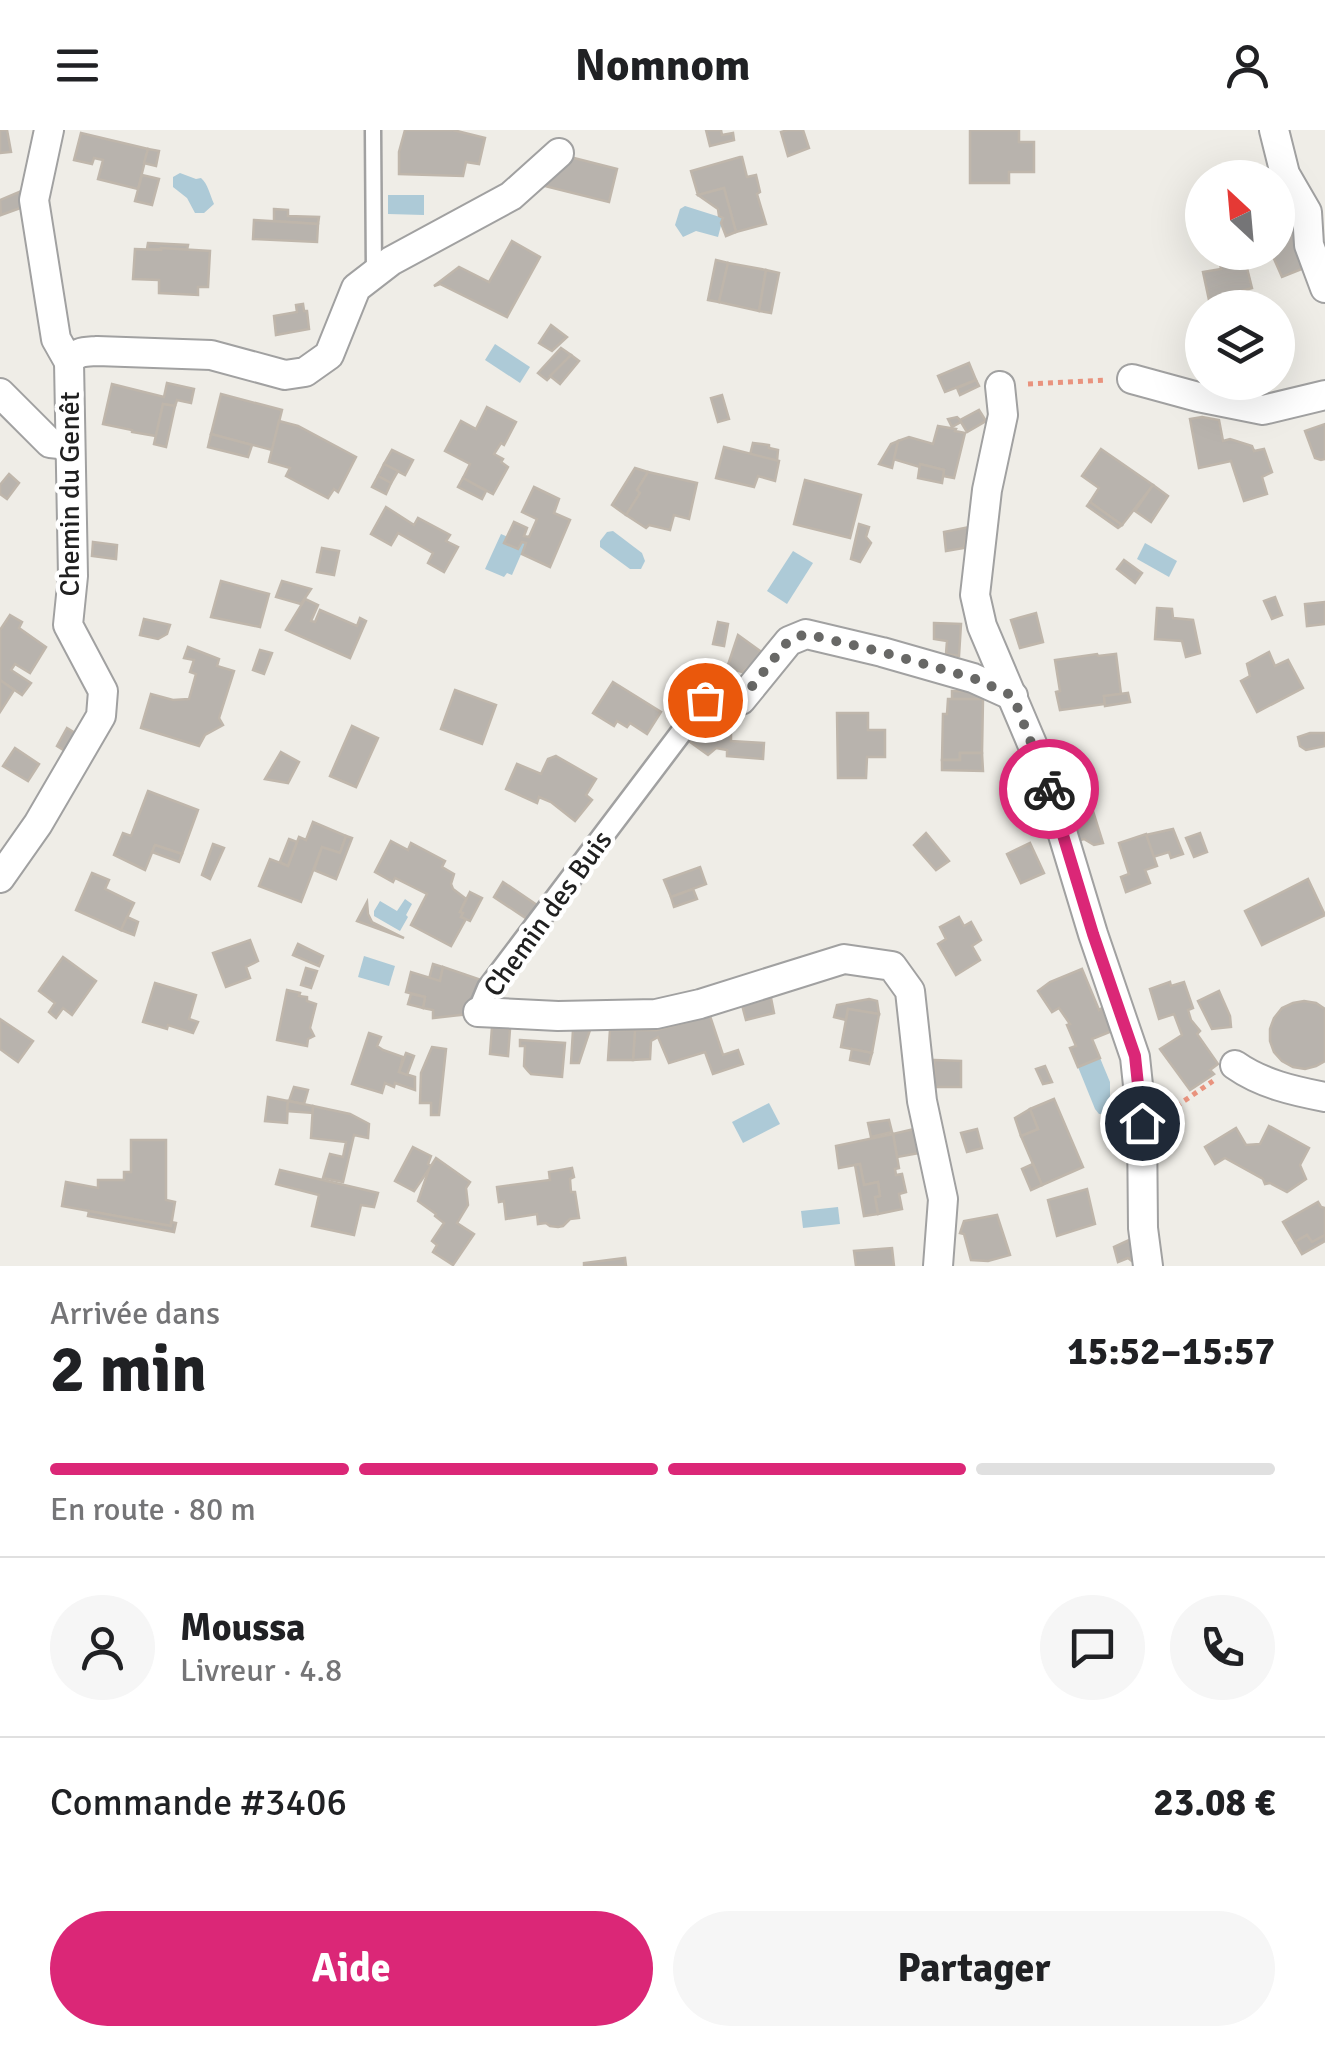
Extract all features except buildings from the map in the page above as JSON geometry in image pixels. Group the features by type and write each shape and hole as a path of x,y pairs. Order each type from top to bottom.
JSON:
{"street":[{"path":"49,130 34,200 56,339 69,362"},
{"path":"1274,130 1285,174 1307,212 1309,245 1325,288"},
{"name":"Chemin du Genêt","path":"0,878 38,824 101,716 103,691 68,624 73,576 69,362 73,355 97,351 211,356 284,375 305,372 329,355 356,288 391,261 511,196 558,154"},
{"path":"1132,378 1263,410 1325,395"},
{"path":"1000,386 1003,415 987,490 975,594 982,626 1044,772 1135,1056 1148,1266"},
{"path":"0,393 50,443 69,445"},
{"name":"Chemin des Buis","path":"938,1266 943,1198 922,1101 910,992 892,966 844,958 656,1014 558,1016 478,1012 488,988 517,947 705,700 741,700 789,640 806,634 882,652 973,678 1013,696"},
{"path":"1235,1064 1250,1075 1325,1097"}],"lane":[{"path":"372,130 374,275"}],"path":[{"path":"1000,386 1132,378"},
{"path":"1142,1123 1172,1110 1235,1064"}],"water":[{"path":"180,173 201,178 205,183 214,204 204,213 195,213 187,198 173,187 173,177"},
{"path":"388,195 424,195 424,215 388,214"},
{"path":"685,206 723,218 718,237 696,231 683,237 675,225 680,209"},
{"path":"495,344 530,367 520,383 485,360"},
{"path":"613,531 642,553 645,561 641,569 630,569 600,547 607,532"},
{"path":"501,534 508,537 505,543 517,549 522,542 526,543 512,575 507,573 504,577 485,569"},
{"path":"1145,543 1177,561 1169,577 1137,559"},
{"path":"793,551 813,563 787,604 767,591"},
{"path":"405,899 412,904 400,931 374,916 380,901 397,911"},
{"path":"364,956 395,966 389,986 358,977"},
{"path":"1100,1058 1110,1082 1110,1109 1105,1114 1095,1109 1078,1067"},
{"path":"769,1103 780,1124 743,1143 732,1122"},
{"path":"838,1207 840,1224 803,1228 801,1211"}],"way so far":[{"path":"705,700 741,700 789,640 806,634 882,652 973,678 1013,696 1049,789"}],"route":[{"path":"1049,789 1135,1056 1142,1123"}]}
